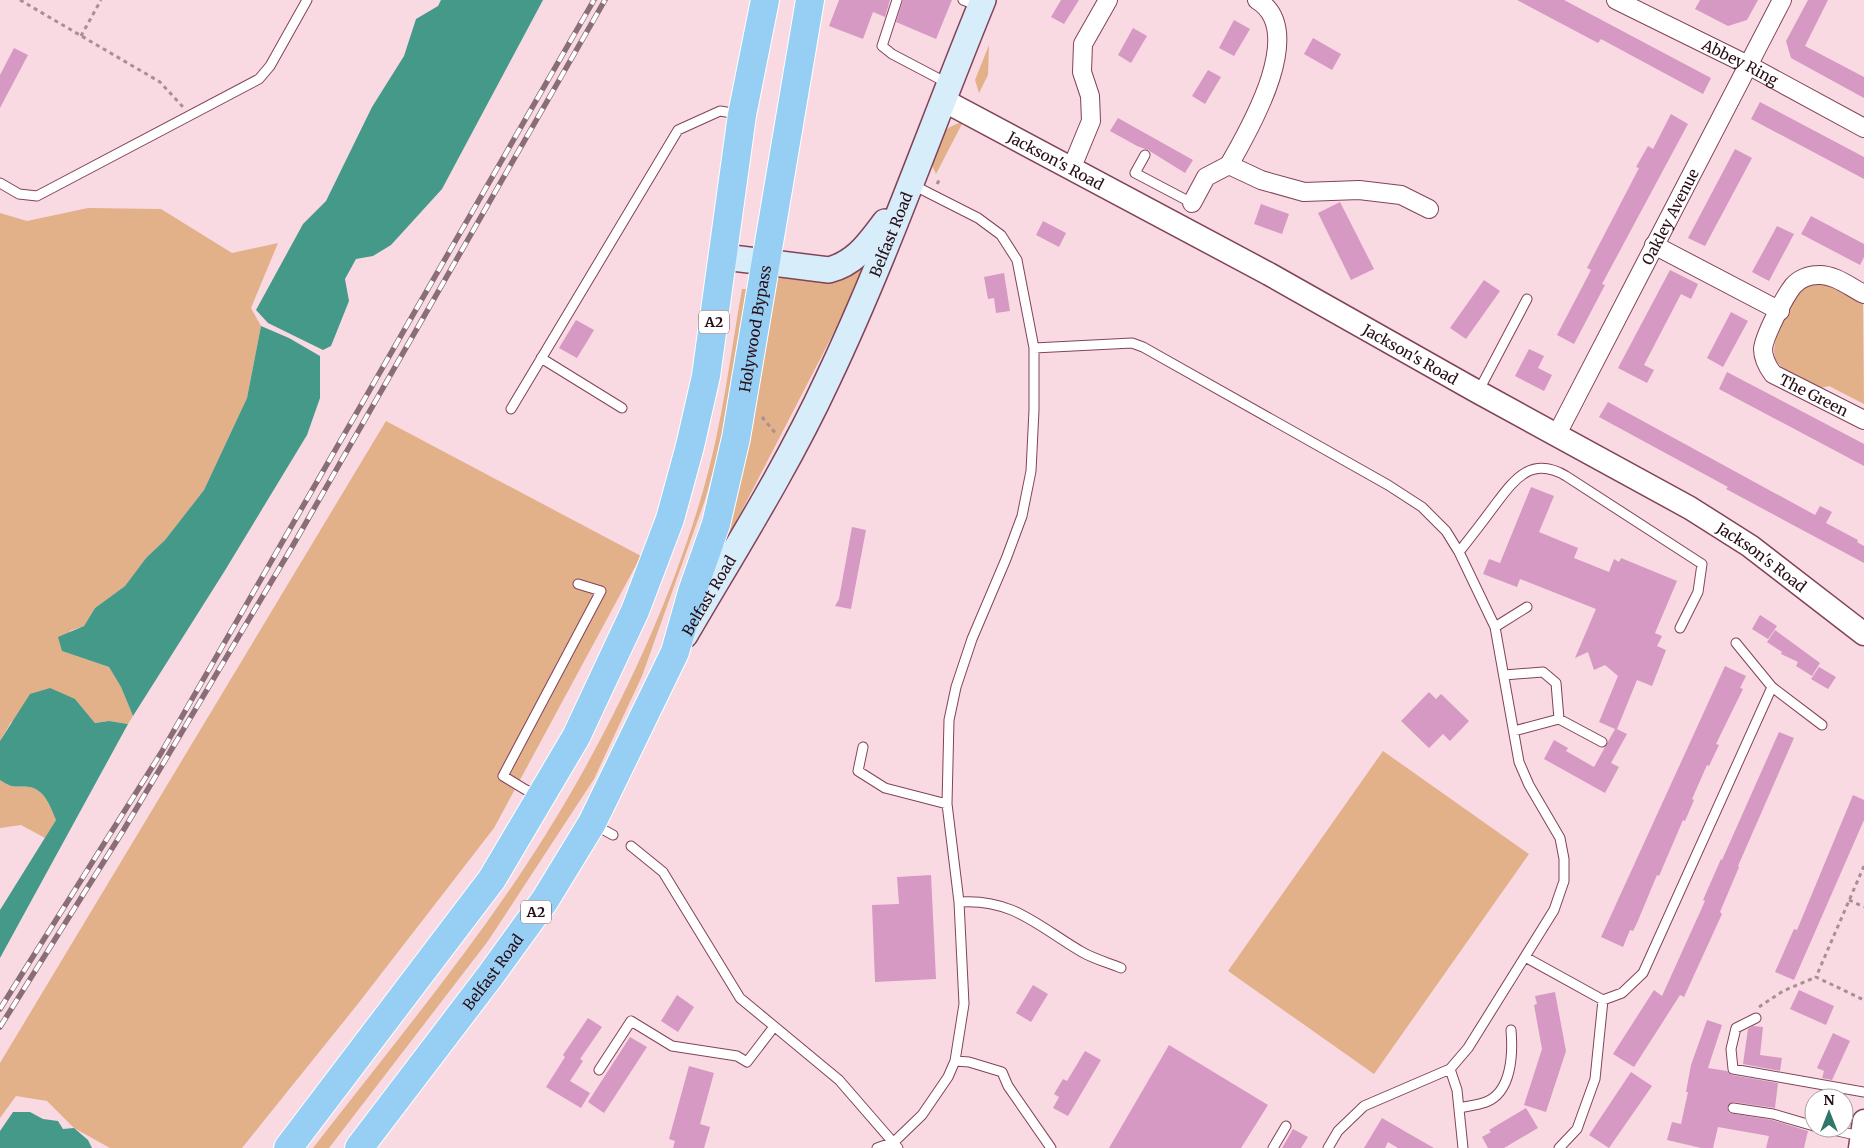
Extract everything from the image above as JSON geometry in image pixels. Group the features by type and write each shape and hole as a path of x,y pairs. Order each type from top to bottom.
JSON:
{"highway":[{"name":"A2","path":"288,1148 492,879 576,737 625,634 670,519 690,446 706,376 724,257 742,115 765,0"},
{"name":"Holywood Bypass","path":"675,652 692,592 716,524 742,406 764,261 810,0"},
{"name":"Belfast Road","path":"359,1148 490,976 545,900 602,829 675,652"}],"main road":[{"name":"Belfast Road","path":"675,652 795,448 828,380 909,188 946,92 975,2"},
{"path":"724,257 764,261 817,270 840,267 857,257 909,188"}],"street":[{"path":"1072,167 1090,121 1090,96 1082,72 1083,44 1108,0"},
{"path":"1192,203 1206,177 1229,165 1257,116 1278,45 1274,22 1268,11 1257,0"},
{"name":"Abbey Ring","path":"1616,0 1748,65 1864,128"},
{"name":"Oakley Avenue","path":"1557,434 1782,0"},
{"name":"Jackson's Road","path":"946,92 1072,167 1690,508 1750,546 1864,634"},
{"path":"1229,165 1261,180 1304,192 1359,190 1401,195 1429,209"},
{"path":"1654,245 1780,311"},
{"name":"The Green","path":"1864,294 1831,277 1810,276 1793,287 1764,343 1764,355 1773,374 1864,420"}],"lane":[{"path":"0,183 19,194 37,196 260,79 270,66 307,0"},
{"path":"898,0 882,46 946,92"},
{"path":"511,409 678,130 720,111 742,115"},
{"path":"1145,155 1135,173 1192,203"},
{"path":"877,1148 896,1145 922,1115 948,1077 954,1061 964,1004 959,902 947,804 949,720 956,687 972,638 1022,516 1031,471 1034,410 1034,348 1017,260 1001,235 978,218 909,188"},
{"path":"1478,392 1527,299"},
{"path":"1034,348 1132,344 1143,347 1388,485 1422,507 1446,531 1459,552 1495,627 1519,762 1528,785 1560,838 1564,858 1564,881 1554,910 1468,1048 1450,1069 1364,1106 1338,1131 1328,1148"},
{"path":"541,358 622,408"},
{"path":"1459,552 1514,481 1534,469 1551,469 1566,476 1702,564 1698,592 1680,628"},
{"path":"542,796 526,790 503,776 601,590 578,584"},
{"path":"1495,627 1527,607"},
{"path":"1736,643 1772,687 1822,725"},
{"path":"1504,675 1543,672 1556,684 1558,719"},
{"path":"1525,957 1603,1000 1622,993 1643,973 1772,687"},
{"path":"1514,732 1558,719 1602,742"},
{"path":"863,747 858,771 885,788 947,804"},
{"path":"631,846 663,872 740,998 773,1028 839,1080 896,1145"},
{"path":"959,902 998,904 1015,910 1084,953 1122,968"},
{"path":"1559,1148 1577,1129 1595,1079 1603,1000"},
{"path":"1756,1018 1736,1028 1731,1048 1733,1069 1864,1092"},
{"path":"599,1070 630,1021 672,1046 737,1056 746,1062 773,1028"},
{"path":"1459,1108 1487,1102 1496,1095 1504,1083 1513,1051 1510,1030"},
{"path":"954,1061 969,1062 1002,1072 1013,1092 1051,1148"},
{"path":"1450,1069 1458,1090 1463,1148"},
{"path":"1733,1108 1773,1114 1804,1123"},
{"path":"1273,1148 1286,1126"}],"path":[{"path":"20,0 160,82 182,104 189,116"},
{"path":"81,36 101,0"},
{"path":"742,406 761,415 777,434 795,448"},
{"path":"1736,1028 1736,1022 1783,991 1816,977 1864,866"},
{"path":"1849,900 1864,907"},
{"path":"1816,977 1864,1000"}],"shaded area":[{"path":"441,0 543,0 442,189 391,245 373,256 356,259 345,279 349,301 331,346 323,350 268,323 256,310 303,224 326,201 372,107 404,56 416,19 438,6"},
{"path":"989,45 988,75 979,93 975,80"},
{"path":"963,122 936,174 931,163 941,136 949,128"},
{"path":"88,208 161,209 232,253 278,243 251,308 261,326 247,398 204,490 165,540 146,558 125,586 95,608 84,626 70,631 62,651 109,667 121,687 133,716 128,724 109,721 95,723 75,699 11,722 0,741 0,213 27,221"},
{"path":"878,247 724,545 778,277 795,276 832,280 842,279 853,274 865,264"},
{"path":"1818,283 1827,284 1863,302 1864,404 1829,386 1821,388 1797,377 1779,365 1776,360 1774,353 1777,336 1789,307 1800,291 1807,286"},
{"path":"742,289 747,289 723,436 705,500 642,676 594,779 488,941 329,1148 313,1148 443,982 517,879 546,835 600,741 625,692 668,592 703,491 721,416"},
{"path":"261,326 289,338 320,356 320,398 307,435 224,572 133,716 121,687 109,667 62,651 58,637 84,626 95,608 125,586 146,558 165,540 204,490 247,398"},
{"path":"386,421 641,556 494,828 357,1005 242,1148 110,1148 74,1128 47,1101 16,1096 0,1118 0,1063"},
{"path":"50,688 75,699 95,723 109,721 128,724 0,958 0,910 56,820 47,800 40,792 30,787 12,786 0,780 0,741 30,694"},
{"path":"1383,751 1529,854 1374,1074 1228,971"},
{"path":"0,780 12,786 30,787 44,796 56,820 45,838 21,825 0,828"},
{"path":"13,1112 30,1112 43,1119 58,1121 63,1129 74,1128 88,1140 92,1148 0,1148 0,1131"}],"building":[{"path":"839,0 890,0 885,17 873,12 863,39 829,26"},
{"path":"903,0 952,0 936,39 896,22"},
{"path":"1061,0 1079,0 1064,24 1051,17"},
{"path":"1517,0 1564,0 1711,78 1703,94 1601,39 1598,43"},
{"path":"1700,0 1758,0 1747,20 1728,26 1695,9"},
{"path":"1808,0 1828,0 1805,46 1864,77 1864,98 1791,58 1786,41"},
{"path":"1234,20 1250,29 1234,56 1219,48"},
{"path":"1133,28 1147,36 1131,63 1118,55"},
{"path":"1313,38 1341,54 1332,70 1304,54"},
{"path":"14,48 28,55 0,108 0,75"},
{"path":"1208,70 1221,77 1205,104 1192,96"},
{"path":"1760,102 1864,157 1864,179 1751,119"},
{"path":"1671,114 1688,124 1602,284 1605,285 1574,344 1557,335 1591,270 1587,268 1639,168 1636,167 1648,146 1653,149"},
{"path":"1118,118 1193,160 1185,173 1148,150 1110,131"},
{"path":"1735,149 1752,158 1705,246 1688,238"},
{"path":"1340,202 1374,269 1351,280 1318,213"},
{"path":"1261,204 1289,214 1282,234 1254,224"},
{"path":"1811,216 1864,244 1864,257 1860,265 1801,234"},
{"path":"1043,221 1066,233 1059,247 1036,235"},
{"path":"1777,226 1794,234 1769,281 1752,272"},
{"path":"1670,270 1698,284 1691,299 1681,294 1644,365 1654,370 1647,383 1618,368"},
{"path":"1004,273 1010,311 996,313 994,298 988,299 984,277"},
{"path":"1484,280 1500,291 1466,339 1450,328"},
{"path":"1731,312 1748,321 1723,367 1707,358"},
{"path":"576,320 594,330 577,358 559,348"},
{"path":"1529,349 1544,356 1538,368 1552,375 1544,391 1515,376"},
{"path":"1727,372 1864,444 1864,466 1719,389"},
{"path":"1608,402 1815,515 1820,506 1832,512 1826,523 1858,540 1857,542 1864,546 1864,563 1726,489 1728,487 1599,417"},
{"path":"1531,487 1554,496 1539,532 1578,548 1574,558 1609,572 1614,559 1619,562 1621,558 1677,581 1655,633 1662,636 1657,646 1666,650 1652,686 1637,680 1617,729 1627,734 1611,763 1619,767 1605,793 1544,759 1554,740 1568,748 1566,751 1594,767 1615,729 1599,722 1618,676 1605,665 1594,670 1588,652 1575,658 1596,609 1520,579 1517,587 1483,574 1489,559 1500,563"},
{"path":"852,527 866,530 851,609 835,606 839,599"},
{"path":"1760,615 1777,626 1768,639 1752,629"},
{"path":"1775,630 1820,663 1812,676 1796,666 1798,662 1781,654 1782,652 1767,642"},
{"path":"1725,666 1746,676 1740,688 1743,689 1716,744 1719,745 1709,766 1707,765 1692,799 1694,800 1685,821 1683,820 1637,923 1633,931 1630,930 1623,947 1601,937"},
{"path":"1819,667 1836,677 1828,689 1811,679"},
{"path":"1429,692 1436,699 1441,694 1469,721 1450,741 1443,734 1429,748 1401,721"},
{"path":"1779,732 1794,738 1738,866 1720,912 1722,914 1684,997 1680,995 1634,1067 1613,1054 1654,990 1662,996 1705,901 1703,900 1721,859"},
{"path":"1853,795 1864,800 1864,820 1794,980 1775,972 1794,929 1797,930"},
{"path":"931,875 936,979 875,982 872,905 899,904 897,877"},
{"path":"1033,985 1048,994 1031,1022 1016,1013"},
{"path":"1799,990 1834,1006 1826,1025 1790,1009"},
{"path":"1555,992 1566,1051 1546,1112 1524,1105 1542,1049 1534,1005 1537,1004 1535,996"},
{"path":"677,995 694,1007 678,1032 661,1021"},
{"path":"588,1018 602,1027 580,1059 583,1061 570,1081 590,1093 581,1108 546,1087 565,1057 563,1055"},
{"path":"1707,1020 1722,1025 1708,1068 1727,1071 1732,1075 1778,1083 1775,1108 1733,1102 1727,1107 1729,1113 1772,1120 1804,1130 1804,1138 1806,1138 1804,1148 1766,1148 1769,1136 1718,1127 1713,1148 1701,1148 1667,1140 1672,1122 1681,1124 1688,1092 1686,1092 1691,1065"},
{"path":"1753,1026 1763,1027 1760,1055 1782,1058 1780,1071 1743,1064 1748,1029"},
{"path":"1833,1033 1850,1041 1832,1080 1822,1078 1824,1071 1817,1068"},
{"path":"630,1037 647,1047 604,1113 588,1102"},
{"path":"1169,1045 1268,1105 1241,1148 1109,1148"},
{"path":"1085,1051 1101,1060 1068,1116 1053,1108 1059,1097 1054,1094 1063,1079 1067,1081"},
{"path":"689,1066 714,1073 700,1124 710,1127 704,1148 673,1148 675,1141 669,1139"},
{"path":"1631,1072 1652,1086 1609,1148 1589,1135"},
{"path":"1526,1108 1538,1128 1504,1148 1488,1148 1482,1137 1491,1132 1489,1130"},
{"path":"1382,1118 1434,1148 1398,1148 1388,1142 1385,1148 1364,1148"},
{"path":"1293,1129 1308,1137 1301,1148 1282,1148"}],"railway":[{"path":"0,1009 161,753 594,0"},
{"path":"0,1027 123,831 292,547 605,0"}]}
